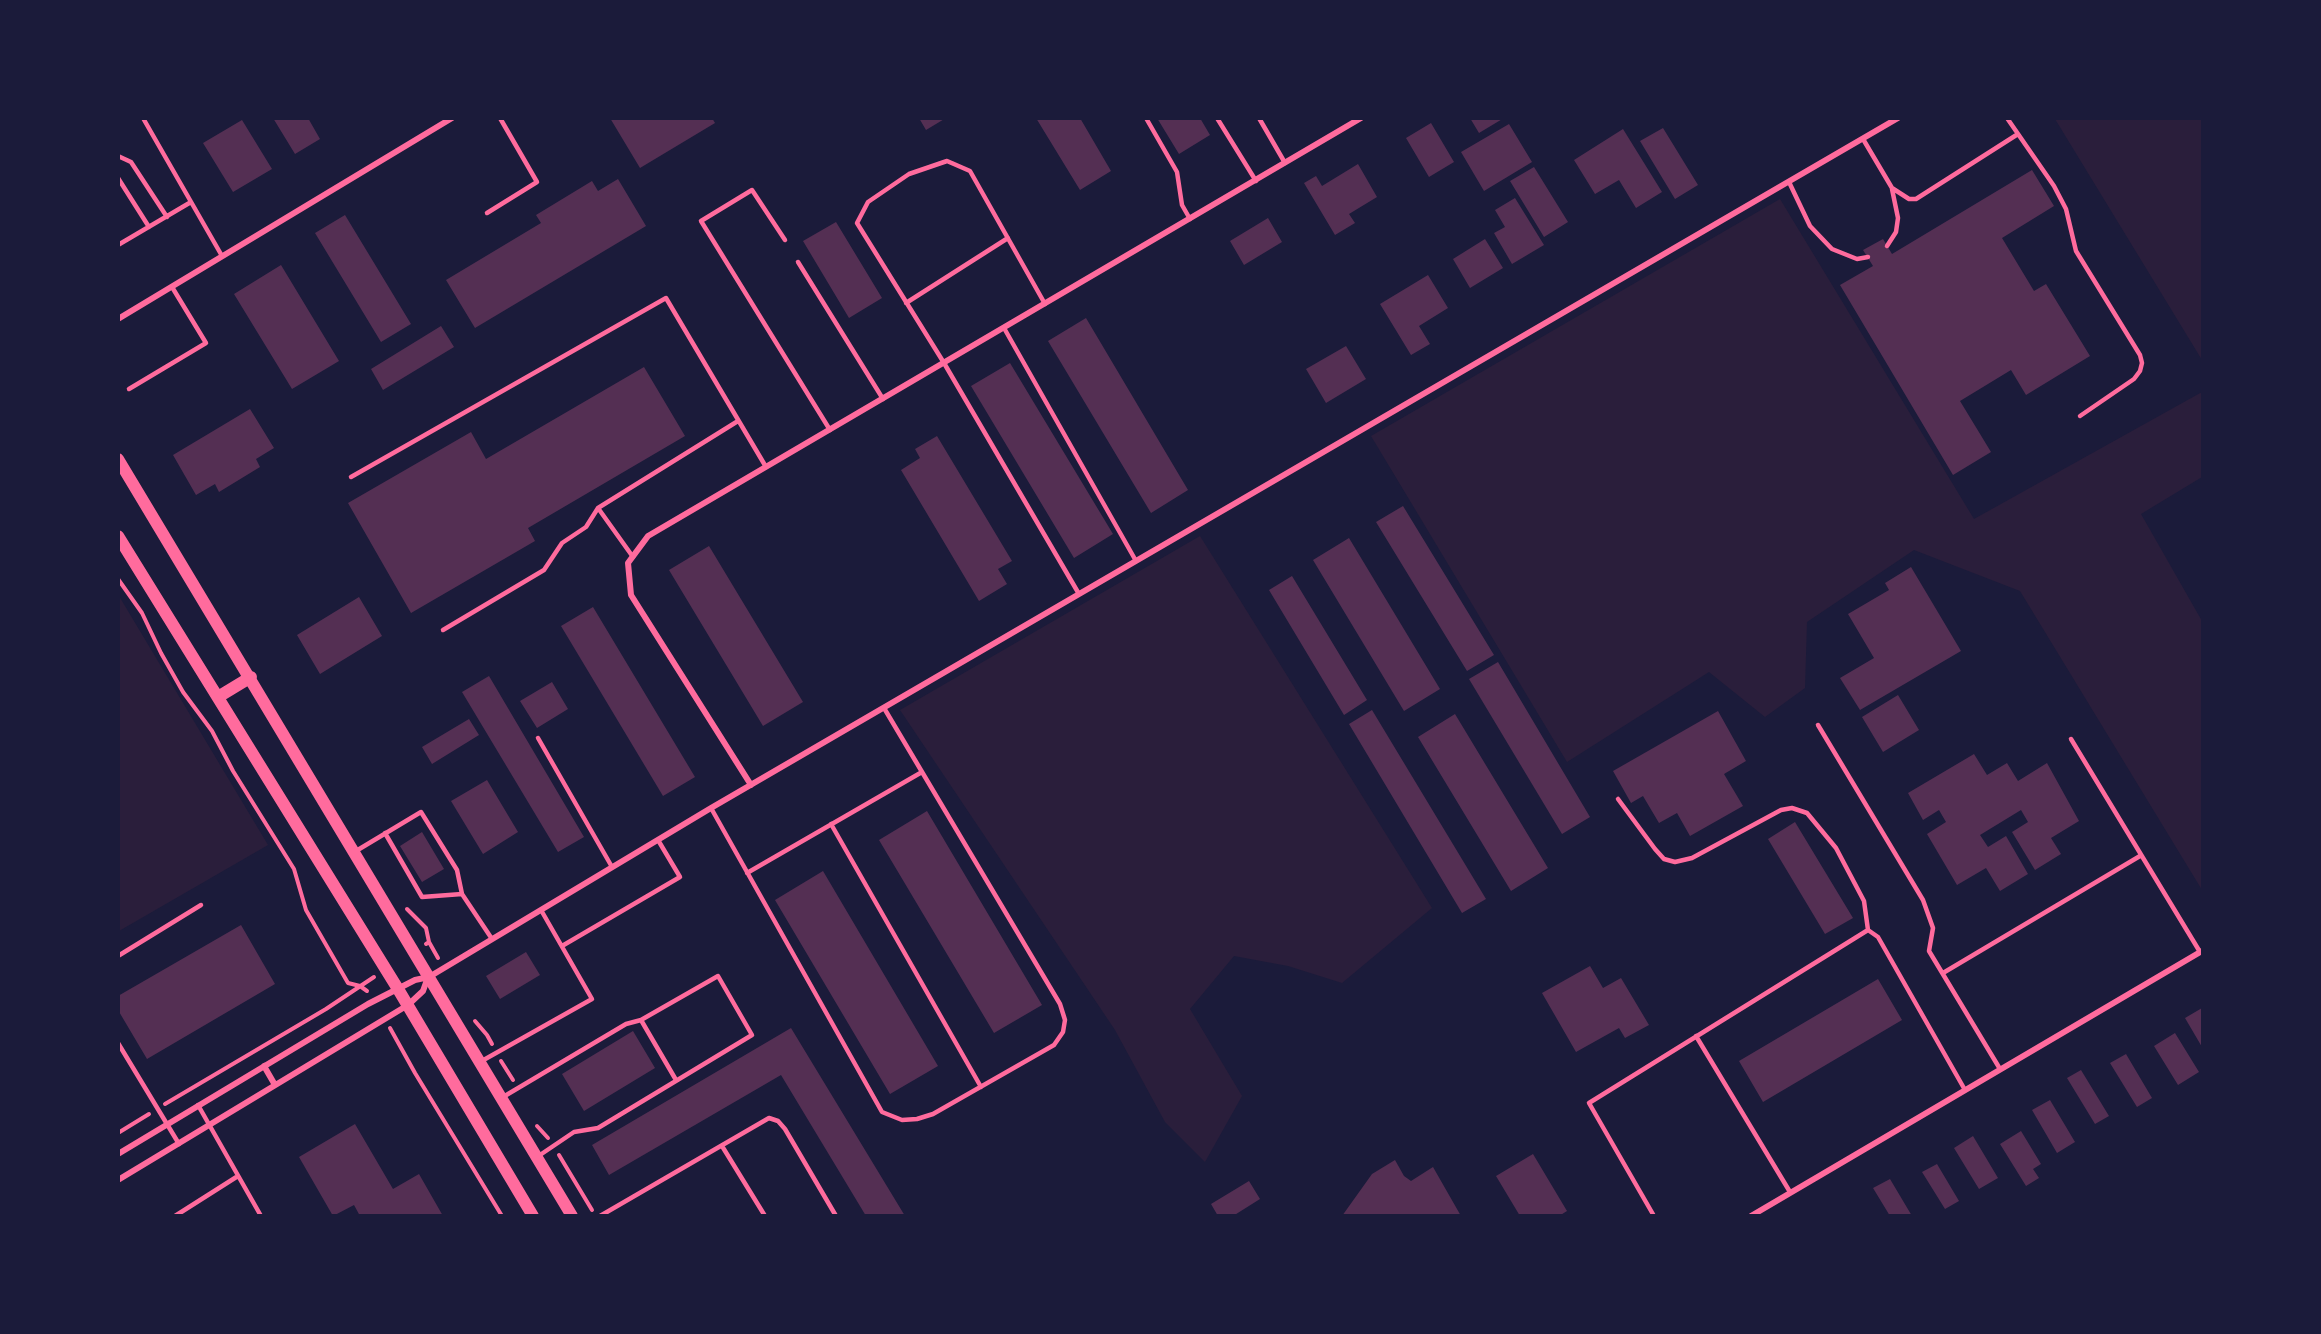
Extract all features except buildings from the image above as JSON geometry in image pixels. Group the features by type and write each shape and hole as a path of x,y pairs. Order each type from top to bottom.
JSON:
{"main road":[{"path":"118,459 572,1215"},
{"path":"118,536 408,1005 533,1215"},
{"path":"218,697 251,677"}],"street":[{"path":"118,319 452,118"},
{"path":"751,785 631,595 628,563 648,536 1361,118"},
{"path":"118,1154 373,1001 415,980 429,977 711,808 1898,118"},
{"path":"1751,1215 2201,951"},
{"path":"119,1179 408,1005 423,992 429,977"},
{"path":"264,1066 275,1085"}],"lane":[{"path":"143,118 222,256"},
{"path":"487,213 537,182 500,118"},
{"path":"1146,118 1178,172 1182,205 1190,219"},
{"path":"1217,118 1256,181"},
{"path":"1259,118 1285,163"},
{"path":"2007,118 2054,186 2066,209 2076,251 2140,355 2142,363 2134,379 2079,416"},
{"path":"1863,139 1892,188 1909,200 1916,199 2018,134"},
{"path":"118,156 131,162 167,217"},
{"path":"1045,304 970,171 947,161 909,174 868,202 857,223 944,363 1079,594"},
{"path":"118,178 149,227"},
{"path":"1789,182 1810,226 1832,249 1857,259 1868,257"},
{"path":"1887,246 1896,232 1898,218 1892,188"},
{"path":"785,240 752,190 700,221 830,430"},
{"path":"118,245 192,202"},
{"path":"906,303 1008,238"},
{"path":"798,262 883,399"},
{"path":"129,389 206,343 172,287"},
{"path":"351,477 666,298 766,467"},
{"path":"1004,328 1136,561"},
{"path":"443,630 544,570 562,543 586,526 598,508 738,421"},
{"path":"598,508 633,557"},
{"path":"711,808 882,1112 902,1120 917,1119 933,1114 1054,1045 1063,1032 1065,1020 1059,1004 884,708"},
{"path":"1818,725 1923,900 1933,928 1929,951 2000,1069"},
{"path":"538,738 612,867"},
{"path":"2071,739 2140,856 2201,951"},
{"path":"747,873 922,772"},
{"path":"1618,799 1664,859 1675,862 1692,858 1781,810 1792,808 1807,813 1836,849 1864,901 1868,930 1878,937 1965,1090"},
{"path":"355,852 421,812 456,870 462,894 492,939"},
{"path":"831,824 981,1087"},
{"path":"385,834 423,897 462,894"},
{"path":"562,946 680,877 658,840"},
{"path":"1943,973 2140,856"},
{"path":"118,956 201,905"},
{"path":"480,1063 592,999 541,910"},
{"path":"1654,1215 1589,1103 1868,930"},
{"path":"501,1098 626,1024 641,1020 718,976 752,1035 598,1128 574,1132 537,1157"},
{"path":"641,1020 676,1080"},
{"path":"1696,1036 1790,1192"},
{"path":"118,1043 178,1144"},
{"path":"198,1105 261,1215"},
{"path":"600,1215 769,1118 778,1121 785,1129 836,1215"},
{"path":"722,1146 765,1215"},
{"path":"175,1215 238,1176"}],"path":[{"path":"118,579 142,613 183,692 212,731 233,771 294,869 306,910 348,983 366,990 373,1001"},
{"path":"118,1133 353,990"},
{"path":"468,1015 487,1035 505,1068"},
{"path":"384,1019 502,1215"},
{"path":"533,1122 553,1146 595,1215"}],"shaded area":[{"path":"2055,119 2202,119 2202,360"},
{"path":"1780,199 1974,519 2202,392 2202,477 2141,514 2202,621 2202,890 2020,591 1914,550 1807,622 1805,688 1765,717 1709,672 1567,762 1371,436"},
{"path":"1200,536 1432,908 1342,983 1288,966 1234,956 1190,1009 1242,1096 1205,1162 1165,1122 1115,1030 900,710"},
{"path":"119,596 268,845 118,931"}]}
